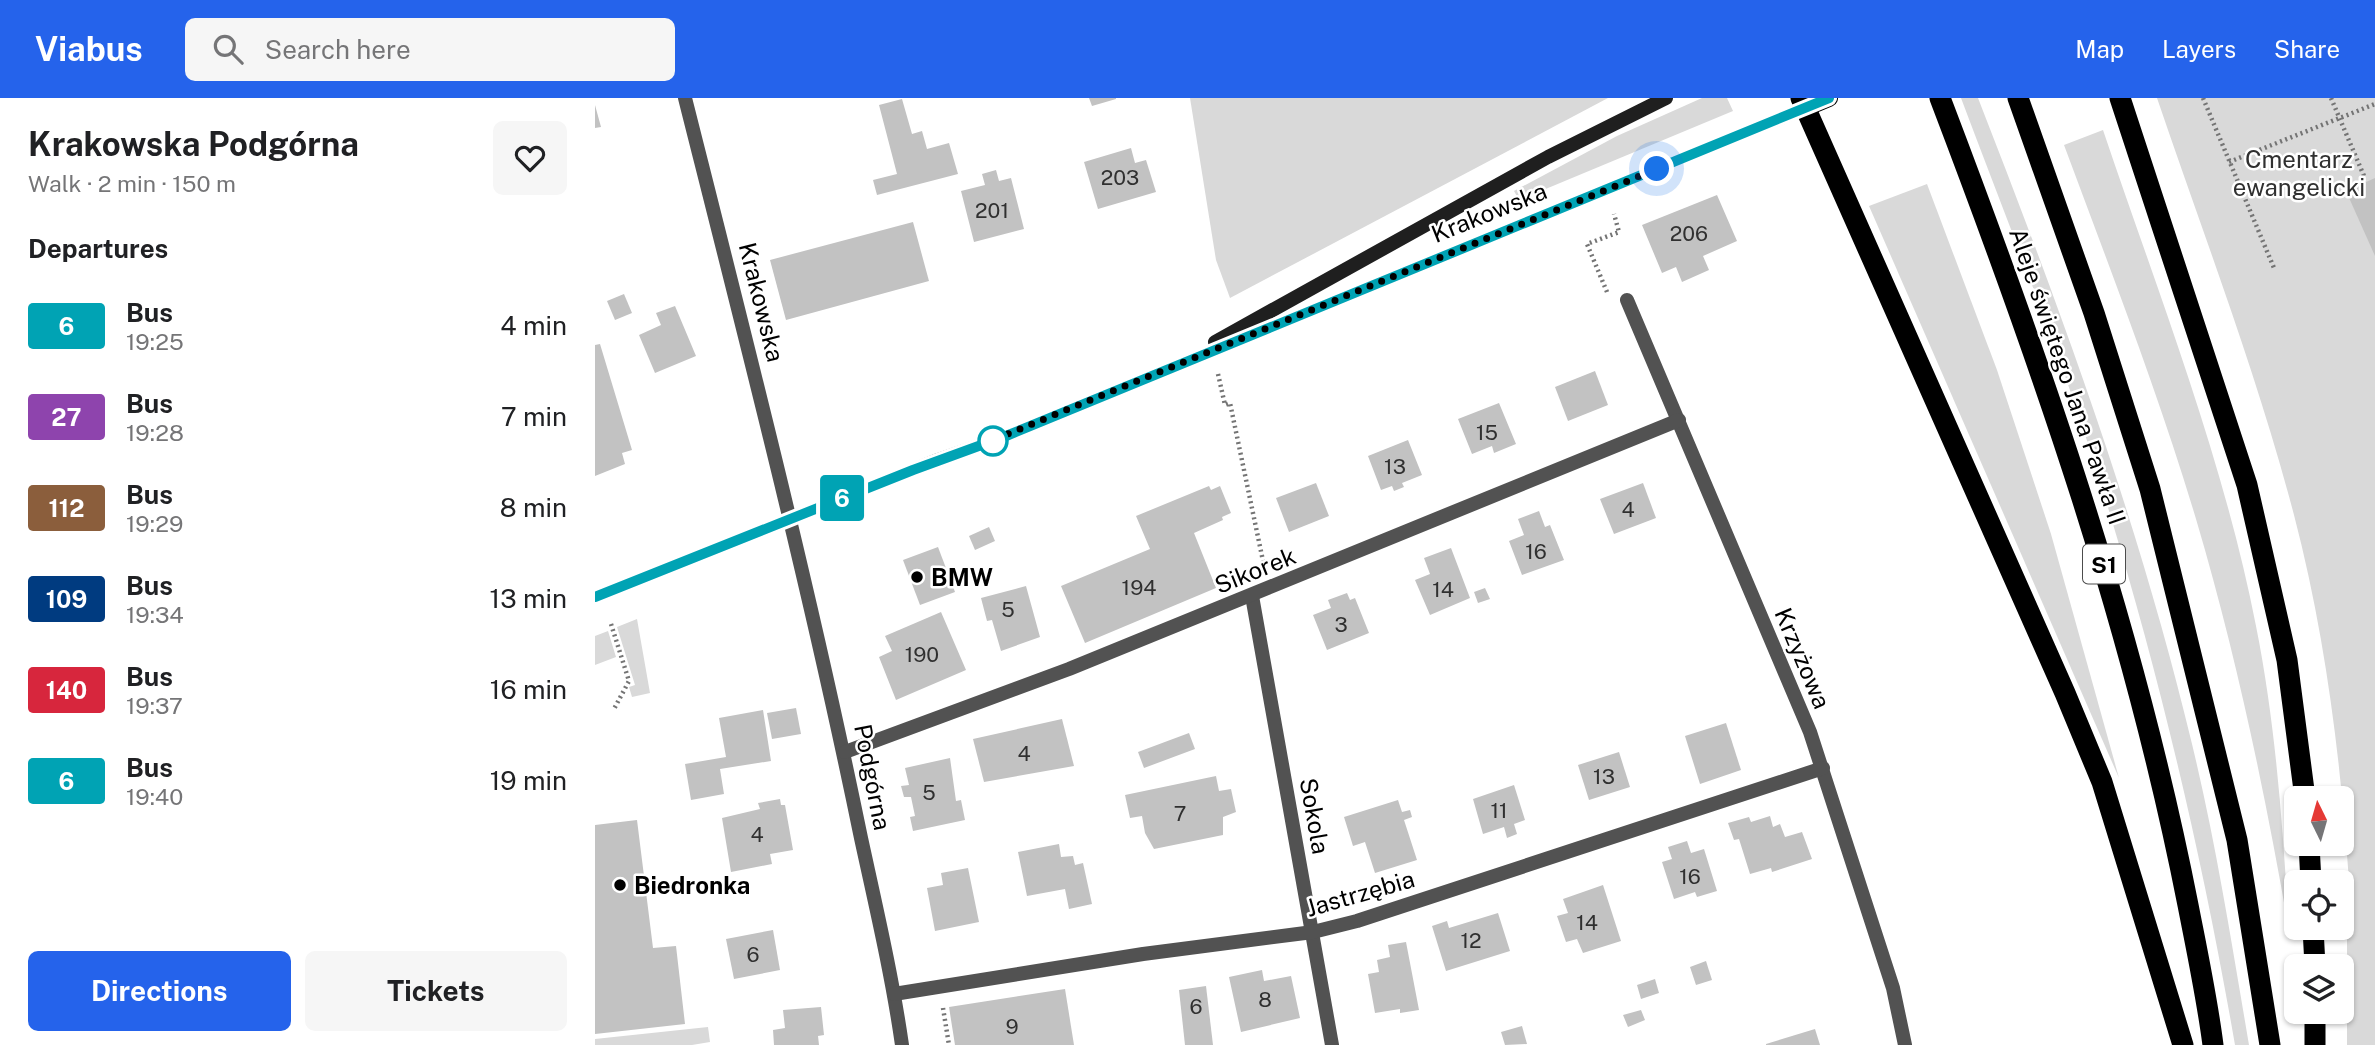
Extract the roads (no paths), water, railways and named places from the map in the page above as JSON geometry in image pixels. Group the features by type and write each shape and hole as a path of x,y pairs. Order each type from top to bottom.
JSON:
{"highway":[{"name":"Aleje świętego Jana Pawła II","path":"1940,98 2036,356 2086,504 2124,632 2172,825 2213,1045"},
{"name":"Aleje świętego Jana Pawła II","path":"2018,98 2094,313 2150,489 2237,840 2270,1045"},
{"path":"2120,98 2247,485 2287,660 2303,786"},
{"path":"1803,103 2066,693 2102,782 2183,1045"},
{"path":"2315,1024 2315,1045"}],"main road":[{"name":"Krakowska","path":"1166,370 1426,223 1666,98"},
{"name":"Krakowska","path":"595,597 1006,436 1803,103 1829,98"}],"street":[{"name":"Krakowska","path":"685,98 790,519"},
{"name":"Krzyżowa","path":"1627,300 1823,768 1893,988 1905,1045"},
{"name":"Sikorek","path":"845,752 1069,669 1679,420"},
{"name":"Podgórna","path":"790,519 845,752 902,1045"},
{"name":"Sokola","path":"1252,596 1332,1045"},
{"name":"Jastrzębia","path":"894,994 1143,954 1313,932 1357,921 1823,768"}],"place":[{"name":"BMW","path":"917,577"},
{"name":"Biedronka","path":"620,885"}],"park label":[{"name":"Cmentarz ewangelicki","path":"2299,173"}]}
